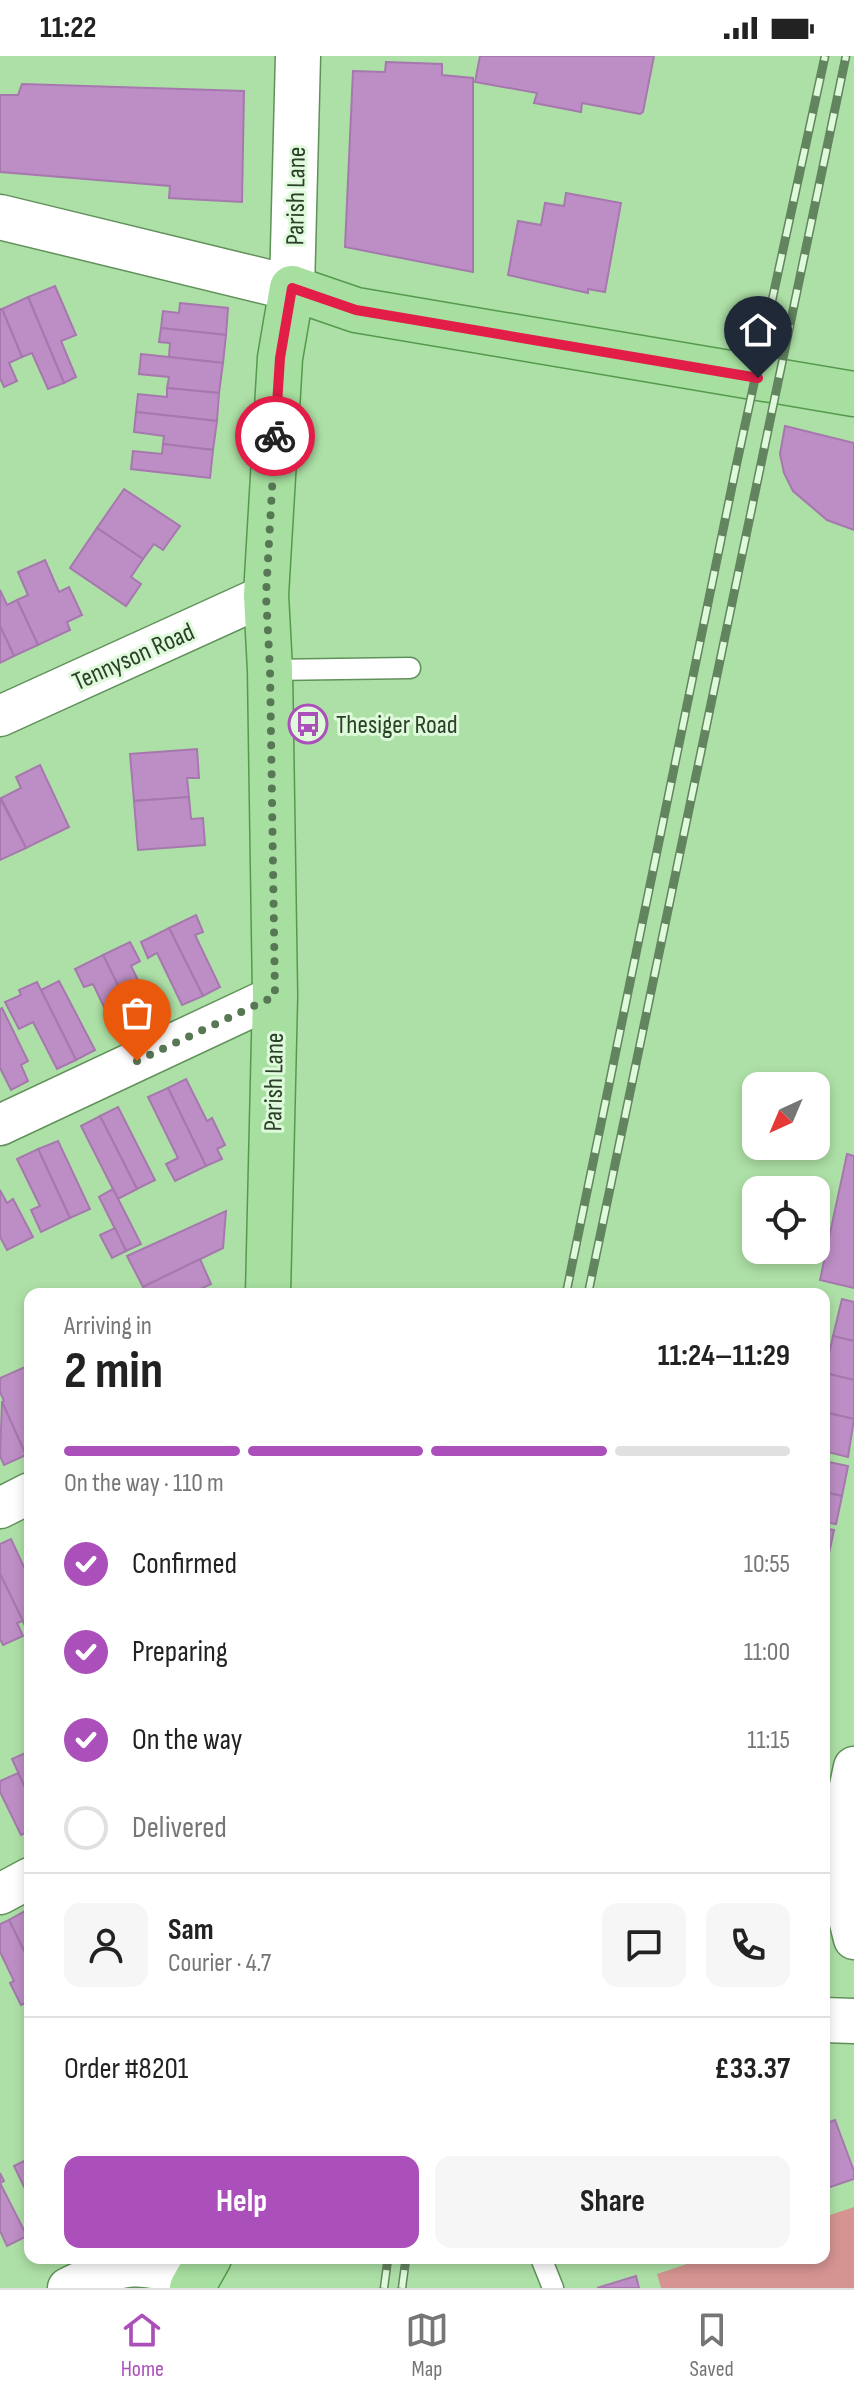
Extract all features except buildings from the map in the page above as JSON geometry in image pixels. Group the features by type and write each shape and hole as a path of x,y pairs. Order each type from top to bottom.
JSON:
{"main road":[{"path":"292,288 356,310 854,394"},
{"name":"Parish Lane","path":"268,1288 275,996 266,595 280,358 292,288"}],"street":[{"name":"Parish Lane","path":"292,288 298,56"},
{"path":"0,217 292,288"},
{"name":"Tennyson Road","path":"0,716 266,595"},
{"path":"0,1125 275,996"},
{"path":"0,1508 24,1496"},
{"path":"854,1767 840,1833 843,1895 854,1939"},
{"path":"0,1894 24,1881"},
{"path":"830,2020 854,2021"},
{"path":"68,2288 131,2264 199,2276"}],"lane":[{"path":"270,670 410,668"},
{"path":"543,2264 553,2288"}],"shaded area":[{"path":"854,2207 854,2288 661,2288 657,2274 687,2264 830,2264 830,2215"}],"railway":[{"path":"567,1288 737,462 825,56"},
{"path":"589,1288 846,56"},
{"path":"384,2288 387,2264"},
{"path":"402,2288 405,2264"}],"way so far":[{"path":"137,1061 275,996 266,595 275,436"}],"place":[{"name":"Thesiger Road","path":"308,724"}],"route":[{"path":"275,436 280,358 292,288 356,310 758,378"}]}
